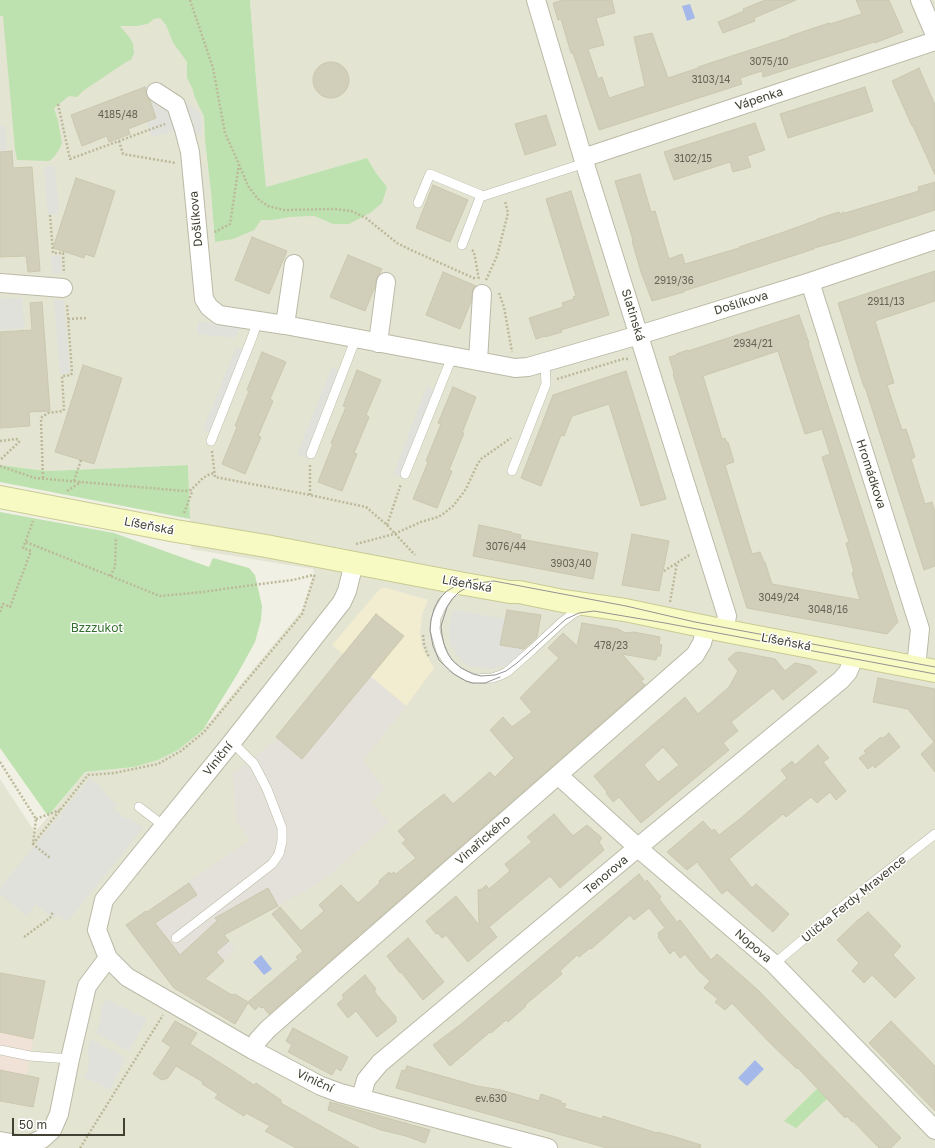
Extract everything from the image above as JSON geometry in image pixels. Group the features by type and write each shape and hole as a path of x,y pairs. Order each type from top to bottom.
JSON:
{"street":[{"name":"Slatinská","path":"536,0 584,161 727,616 715,629"},
{"path":"920,0 935,35"},
{"name":"Vápenka","path":"584,161 935,41"},
{"name":"Došlíkova","path":"156,92 176,105 181,119 190,152 204,298 209,307 219,315 285,325 515,368 528,367 639,335 810,282 935,240"},
{"path":"285,325 294,264"},
{"path":"378,342 386,282"},
{"name":"Hromádkova","path":"810,282 920,629 925,669"},
{"path":"0,283 64,287"},
{"path":"478,361 484,289"},
{"name":"Líšeňská","path":"0,497 183,532 266,546 354,554 466,584 593,606 625,610 715,629 925,669"},
{"name":"Viniční","path":"354,554 347,591 342,602 232,742 104,900 97,930 108,958 127,977 253,1050 321,1086 340,1093 548,1148"},
{"name":"Vinařického","path":"253,1050 258,1040 268,1029 695,655 702,643 715,629"},
{"name":"Tenorova","path":"361,1098 366,1080 380,1063 841,680 848,672 855,655"},
{"name":"Nopova","path":"558,775 638,848 774,964 935,1130"},
{"path":"0,1141 23,1145 33,1144 42,1139 52,1130 59,1114 87,986 108,958"}],"lane":[{"name":"Vápenka","path":"482,195 497,192 584,161"},
{"path":"418,203 430,174 482,195 463,242"},
{"path":"211,441 253,335 256,321"},
{"path":"311,454 356,338"},
{"path":"405,474 452,357"},
{"path":"512,471 546,384 545,363"},
{"path":"466,584 456,589 445,599 436,618 435,629 441,651 448,662 458,672 470,678 492,678 507,672 562,622 574,613 593,606"},
{"path":"176,938 272,864 279,854 282,841 282,828 266,789 254,764 232,742"},
{"path":"139,806 164,826"},
{"name":"Ulička Ferdy Mravence","path":"774,964 848,902 935,834"},
{"path":"0,1050 30,1056 70,1059"}],"path":[{"path":"190,0 213,68 225,133 248,186 258,199 268,206 284,210 335,209 351,211 366,218 398,243 479,281 474,252 463,242"},
{"path":"58,104 70,159 181,119"},
{"path":"198,241 230,224 239,164"},
{"path":"504,199 508,213 497,256 484,289 496,289 501,298 513,354"},
{"path":"43,478 42,417 48,414 63,412 62,376 70,375 72,373 64,287 63,253 54,253 50,215"},
{"path":"68,319 87,318"},
{"path":"354,554 421,522 444,514 453,506 466,489 481,459 503,445 515,435 526,435"},
{"path":"0,441 19,440 19,442 0,460"},
{"path":"211,441 215,477 366,507 387,525 417,557"},
{"path":"310,495 311,454"},
{"path":"74,481 81,460"},
{"path":"0,466 35,478 185,491 191,490 203,478 214,473"},
{"path":"387,525 405,474"},
{"path":"185,510 192,492 191,490"},
{"path":"0,611 3,604 10,607 31,551 23,548 36,515"},
{"path":"26,542 160,596 293,580 314,574"},
{"path":"110,576 116,567 116,544"},
{"path":"664,571 696,552"},
{"path":"669,606 677,563"},
{"path":"33,844 88,775 114,773 158,764 181,752 204,732 302,614 314,574 317,570"},
{"path":"0,762 36,819 33,844"},
{"path":"36,819 60,809"},
{"path":"33,844 50,858"},
{"path":"24,937 50,918 53,912"},
{"path":"80,1148 171,1003"}],"shaded area":[{"path":"250,0 935,0 935,1148 0,1148 0,779 35,832 85,772 134,767 178,750 203,730 303,609 314,572 313,569 191,549 188,465 47,471 0,465 0,16 137,26 148,24 154,19 160,17 166,25 173,43 187,62 187,78 204,117 215,242 261,220 314,216 333,224 387,187 367,158 266,187"},
{"path":"159,81 201,114 202,134 181,135 175,131 152,137 146,122 156,118 145,87"},
{"path":"0,126 5,126 7,151 0,152"},
{"path":"55,166 59,214 48,215 44,167"},
{"path":"61,255 62,273 52,274 51,256"},
{"path":"22,298 24,328 0,330 0,299"},
{"path":"54,300 64,300 70,373 60,374"},
{"path":"198,322 240,327 235,338 197,334"},
{"path":"236,347 244,349 213,434 203,430"},
{"path":"332,367 341,370 307,459 297,454"},
{"path":"427,386 435,390 402,477 393,475"},
{"path":"382,588 387,588 428,600 422,615 420,633 422,647 434,668 406,706 332,645"},
{"path":"455,610 505,619 501,645 527,650 510,665 491,669 474,667 465,664 451,645 449,627 453,612"},
{"path":"344,654 406,706 363,761 385,789 371,802 389,822 331,874 314,886 224,935 236,949 205,979 193,999 173,987 126,925 250,840 236,821 233,774 277,739 276,737"},
{"path":"90,778 99,785 108,797 117,804 114,809 124,817 134,821 143,828 67,922 59,915 54,918 36,904 27,916 0,894 0,888"},
{"path":"0,973 45,981 26,1075 39,1078 33,1107 0,1101"},
{"path":"106,999 147,1019 129,1051 96,1033 100,1024 101,1009"},
{"path":"92,1040 126,1058 110,1090 84,1077 89,1066 88,1046"}],"green space":[{"path":"0,0 250,0 266,187 367,158 387,187 382,203 370,213 349,224 333,224 314,216 261,220 254,230 233,239 215,242 204,117 187,78 187,62 173,43 166,25 160,18 154,19 148,24 137,26 120,26 133,44 134,53 131,60 83,91 77,97 69,96 54,108 62,143 54,157 49,161 17,160 3,16 0,16"},
{"path":"0,465 47,471 188,465 190,519 0,482"},
{"name":"Bzzzukot","path":"0,512 114,533 209,567 213,558 249,568 255,575 262,606 261,620 255,642 203,730 178,750 158,760 134,767 85,772 48,816 0,748"},
{"path":"819,1087 829,1097 796,1128 784,1121"}],"water":[{"path":"690,4 695,18 687,21 682,6"},
{"path":"261,955 272,969 264,975 253,962"},
{"path":"755,1060 764,1069 747,1086 738,1078"}],"building":[{"path":"563,0 612,0 615,13 596,18 604,45 588,49 598,79 602,77 609,98 645,86 634,37 652,33 668,78 829,23 830,24 862,14 856,0 889,0 903,32 875,43 874,42 763,77 762,71 740,78 742,84 599,130 573,53 571,53 561,19 558,20 553,3"},
{"path":"765,0 796,0 754,18 755,21 723,33 718,22"},
{"path":"335,62 344,67 348,73 348,87 344,93 335,98 327,98 318,93 314,87 313,76 318,67 324,63"},
{"path":"919,68 935,105 935,175 892,81"},
{"path":"145,87 156,118 128,129 130,134 109,142 107,136 82,146 71,115"},
{"path":"865,87 873,111 788,138 780,114"},
{"path":"546,115 556,145 525,155 515,124"},
{"path":"755,123 765,150 747,156 751,167 733,172 730,162 674,180 664,152"},
{"path":"12,151 13,168 32,167 40,271 28,272 26,256 0,257 0,152"},
{"path":"640,174 651,212 655,211 669,259 682,254 685,264 739,248 839,212 840,214 845,213 919,191 918,187 935,182 935,210 814,248 684,292 652,301 641,272 615,181"},
{"path":"76,178 115,191 94,257 85,254 84,258 53,248"},
{"path":"433,185 468,200 450,242 416,228"},
{"path":"571,191 609,315 561,330 562,332 536,339 529,318 563,307 562,303 574,299 573,297 576,296 546,199"},
{"path":"252,237 287,251 269,294 235,280"},
{"path":"348,255 382,269 376,280 375,287 365,311 330,297"},
{"path":"935,271 935,301 875,321 894,383 887,385 902,430 906,429 909,438 915,457 911,459 925,504 932,502 935,512 935,566 924,570 838,303"},
{"path":"443,272 476,286 473,289 471,302 460,329 426,315"},
{"path":"42,302 50,411 29,412 30,426 0,428 0,332 32,330 30,303"},
{"path":"799,315 898,622 887,634 747,608 673,374 674,373 669,357","holes":["778,351 805,434 822,429 830,454 822,457 849,542 846,543 854,572 852,573 860,600 772,584 760,552 752,554 725,465 734,462 728,442 727,443 725,438 722,439 703,376"]},
{"path":"262,352 286,362 270,399 273,401 258,436 261,437 245,474 222,464 237,427 235,426 249,391 247,390"},
{"path":"83,365 122,378 94,464 55,452"},
{"path":"357,370 381,380 366,415 369,417 354,453 357,454 342,491 318,482 333,444 331,443 346,407 343,406"},
{"path":"626,371 666,499 641,506 609,404 572,416 564,436 561,435 541,486 521,478 553,395"},
{"path":"453,387 476,397 462,433 464,433 449,470 452,471 437,508 413,499 441,424 438,423"},
{"path":"479,525 521,535 520,539 598,553 593,579 473,556"},
{"path":"632,534 669,541 659,591 622,585"},
{"path":"507,610 541,615 537,637 524,649 500,645"},
{"path":"376,614 404,636 302,759 276,737"},
{"path":"582,623 618,629 625,633 634,632 660,637 659,644 662,645 660,656 657,656 656,660 622,654 644,679 641,681 645,685 269,1014 263,1007 261,1008 259,1006 255,1010 248,1003 235,1024 174,988 126,925 189,883 197,895 155,923 180,955 217,921 215,918 268,888 278,906 224,935 229,941 216,952 224,961 205,979 232,995 235,994 248,1002 298,959 296,957 303,951 272,914 280,907 301,931 324,911 319,905 341,885 358,903 380,883 379,881 389,872 391,874 394,872 396,874 416,858 402,843 406,840 398,831 444,794 453,804 490,772 495,777 514,758 490,730 503,717 512,727 532,712 520,698 559,658 548,648 563,633 577,646"},
{"path":"739,652 775,659 785,671 795,663 810,666 817,672 783,700 773,688 731,722 738,731 723,743 729,750 641,823 619,797 613,802 594,776 685,697 698,714 729,687 738,671 728,659 735,653","holes":["663,747 679,765 658,782 644,765"]},
{"path":"878,678 935,689 935,772 921,754 934,742 908,709 873,702"},
{"path":"889,733 900,747 875,768 873,765 868,769 859,758 866,753 864,751 881,737 882,739"},
{"path":"818,745 829,758 823,762 846,791 836,800 830,792 817,803 811,797 786,817 783,814 729,859 752,888 756,884 789,914 773,932 727,890 722,894 697,862 687,870 667,852 703,821 712,831 714,829 719,835 787,778 781,770 792,761 795,765"},
{"path":"554,814 573,836 587,825 602,838 599,842 604,850 560,888 550,876 489,927 497,937 468,962 446,935 442,938 438,933 436,934 426,921 456,896 479,925 478,890 482,889 486,885 489,889 510,871 505,864 532,842 527,837"},
{"path":"639,874 645,882 647,880 661,897 659,899 677,922 680,920 711,960 717,954 758,990 901,1138 891,1148 879,1148 853,1121 852,1122 847,1116 845,1118 798,1068 797,1069 770,1043 732,1003 725,1010 715,1002 718,999 704,988 710,981 699,971 685,954 680,958 674,950 670,954 658,937 658,933 665,928 649,908 634,920 630,915 591,949 590,948 579,957 577,955 560,971 562,974 525,1005 526,1006 508,1022 506,1020 491,1033 490,1032 450,1066 433,1045 460,1025"},
{"path":"868,912 901,946 893,955 915,978 895,998 872,975 864,983 852,971 859,963 837,940"},
{"path":"408,938 444,982 423,1000 387,956"},
{"path":"0,973 45,981 33,1039 0,1032"},
{"path":"365,975 376,989 374,990 376,994 396,1017 396,1022 377,1037 356,1011 348,1018 337,1004 344,998 342,995"},
{"path":"175,1021 197,1033 190,1044 254,1085 256,1083 281,1100 281,1103 359,1148 296,1148 265,1131 270,1126 246,1113 244,1116 215,1098 218,1094 202,1084 203,1082 176,1066 168,1078 162,1080 153,1074 171,1047 162,1041"},
{"path":"891,1021 935,1066 935,1111 869,1043"},
{"path":"293,1028 348,1057 341,1071 336,1068 332,1075 288,1052 292,1045 286,1041"},
{"path":"407,1066 477,1086 501,1090 539,1101 541,1094 566,1104 564,1108 602,1119 603,1116 701,1145 700,1148 607,1148 396,1088 402,1070 405,1071"},
{"path":"0,1070 39,1078 33,1107 0,1101"},
{"path":"330,1102 430,1130 425,1143 406,1136 381,1130 328,1110"}],"tram line":[{"path":"478,579 465,581 457,585 447,591 439,599 431,620 430,630 433,646 439,660 454,674 466,681 472,683 485,683 500,677"},
{"path":"935,667 695,622 626,606 494,581 479,583 459,592 447,607 441,626 444,644 452,660 461,668 481,676 495,675 506,671 566,619 579,613 594,611 935,674"}]}
